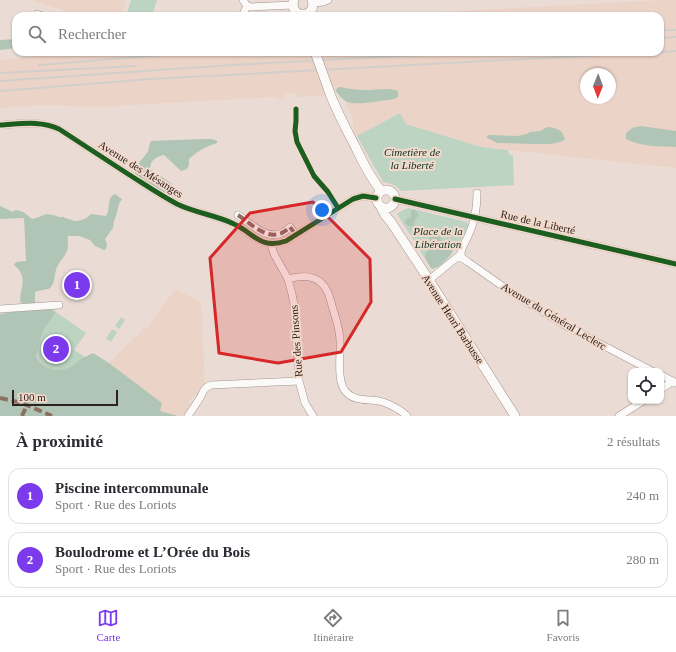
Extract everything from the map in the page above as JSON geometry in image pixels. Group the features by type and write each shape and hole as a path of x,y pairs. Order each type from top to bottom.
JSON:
{"main road":[{"path":"310,12 312,8 312,2"},
{"path":"316,56 333,102 379,194 377,203 381,208 387,208 393,203"},
{"path":"379,194 386,190 392,192 395,196 391,222"},
{"name":"Avenue Henri Barbusse","path":"381,208 429,280 515,416"}],"street":[{"path":"262,0 268,7"},
{"path":"312,2 323,2 328,0"},
{"path":"245,3 252,7 268,7 294,3"},
{"name":"Avenue des Mésanges","path":"0,124 43,123 54,127 83,144 155,192 175,203 234,223 260,241 271,244"},
{"path":"429,280 461,254 461,250 470,234 477,202 477,193"},
{"path":"271,244 286,241 353,199 379,194"},
{"name":"Rue de la Liberté","path":"393,203 474,218 676,264"},
{"path":"238,215 266,233 277,234 290,227 296,235"},
{"name":"Rue des Pinsons","path":"271,244 274,254 288,279 292,294 295,309 299,381 305,404 313,416"},
{"name":"Avenue du Général Leclerc","path":"461,254 462,258 568,327 646,368"},
{"path":"288,279 308,276 320,282 328,292 338,325 340,340 341,385 345,391 356,398 383,402 400,410 407,416"},
{"path":"0,309 59,305"},
{"path":"664,376 675,382"},
{"path":"188,416 204,390 211,385 299,381"},
{"path":"664,388 675,382"},
{"path":"619,416 638,404"}],"highlighted area":[{"path":"313,202 370,259 371,302 341,352 278,363 219,353 210,258 250,213"}],"shaded area":[{"path":"126,0 122,12 70,12 33,1"},
{"path":"676,0 676,168 481,147 406,124 399,113 357,136 353,126 353,119 345,101 334,90 323,96 296,97 294,93 287,93 283,100 274,97 98,107 45,105 0,108 0,60 42,56 664,56 664,12 441,12"},
{"path":"175,289 201,302 205,383 196,396 194,395 189,402 191,405 183,416 159,411 162,403 109,363 135,336 138,337 144,327 147,328"}],"green space":[{"path":"131,0 157,0 153,12 127,12"},
{"path":"12,39 12,48 0,50 0,40"},
{"path":"340,87 359,90 394,90 398,91 398,97 394,99 351,103 344,100 336,91 337,88"},
{"name":"Cimetière de la Liberté","path":"400,113 406,124 481,147 508,150 509,154 513,155 514,185 401,191 393,185 383,182 357,136"},
{"path":"641,126 676,131 676,147 644,145 626,139 626,133 632,128"},
{"path":"549,127 560,130 565,139 563,141 551,144 533,144 497,143 486,137 489,135 517,136 530,132 541,131"},
{"path":"212,139 217,141 217,143 192,156 189,159 189,166 186,169 181,171 164,155 152,161 150,169 171,183 173,187 172,191 159,194 135,174 136,167 148,151 151,141"},
{"path":"115,194 122,199 119,204 113,228 105,239 107,244 106,249 104,250 95,246 90,240 79,236 68,236 67,251 57,267 52,286 49,289 35,292 35,303 25,304 20,301 23,282 19,269 14,265 17,262 26,261 24,218 0,219 0,206 13,212 15,210 23,212 32,219 46,214 78,221 85,219 91,214 106,216 110,198"},
{"name":"Place de la Libération","path":"408,208 467,222 468,224 462,238 448,259 436,268 431,268 397,214"},
{"path":"412,210 417,212 418,216 415,219 414,226 408,226 405,223 405,220 411,217"},
{"path":"435,229 438,231 442,244 452,251 452,253 440,265 433,269 425,258 426,253 432,246 429,236 431,231"},
{"path":"51,309 56,312 45,328 40,340 36,357 42,364 54,370 63,369 70,367 93,353 109,363 162,403 160,411 178,416 0,416 0,314"},
{"path":"56,312 86,333 74,350 85,357 64,370 50,369 42,364 36,357 40,340 45,328"},
{"path":"121,317 125,320 119,329 115,326"},
{"path":"112,329 117,332 111,342 106,339"}],"railway":[{"path":"664,30 676,30"},
{"path":"664,38 676,37"},
{"path":"664,52 676,51"},
{"path":"39,65 150,56"},
{"path":"0,81 232,65 401,56"},
{"path":"0,91 151,79 582,56"},
{"path":"0,73 136,66"}],"marked path":[{"path":"238,215 257,229 268,234 280,234 290,227 296,235"},
{"path":"0,398 22,403 52,416"},
{"path":"22,416 27,405"}],"cycle path":[{"path":"296,109 295,131 297,142 314,176 328,192 338,208"},
{"path":"0,125 22,123 45,124 59,129 177,204 227,221 263,242 277,243 286,241 353,199 363,196 376,198"},
{"path":"395,199 676,264"}],"place":[{"name":"Piscine intercommunale","path":"77,285"},
{"name":"Boulodrome et L’Orée du Bois","path":"56,349"}]}
